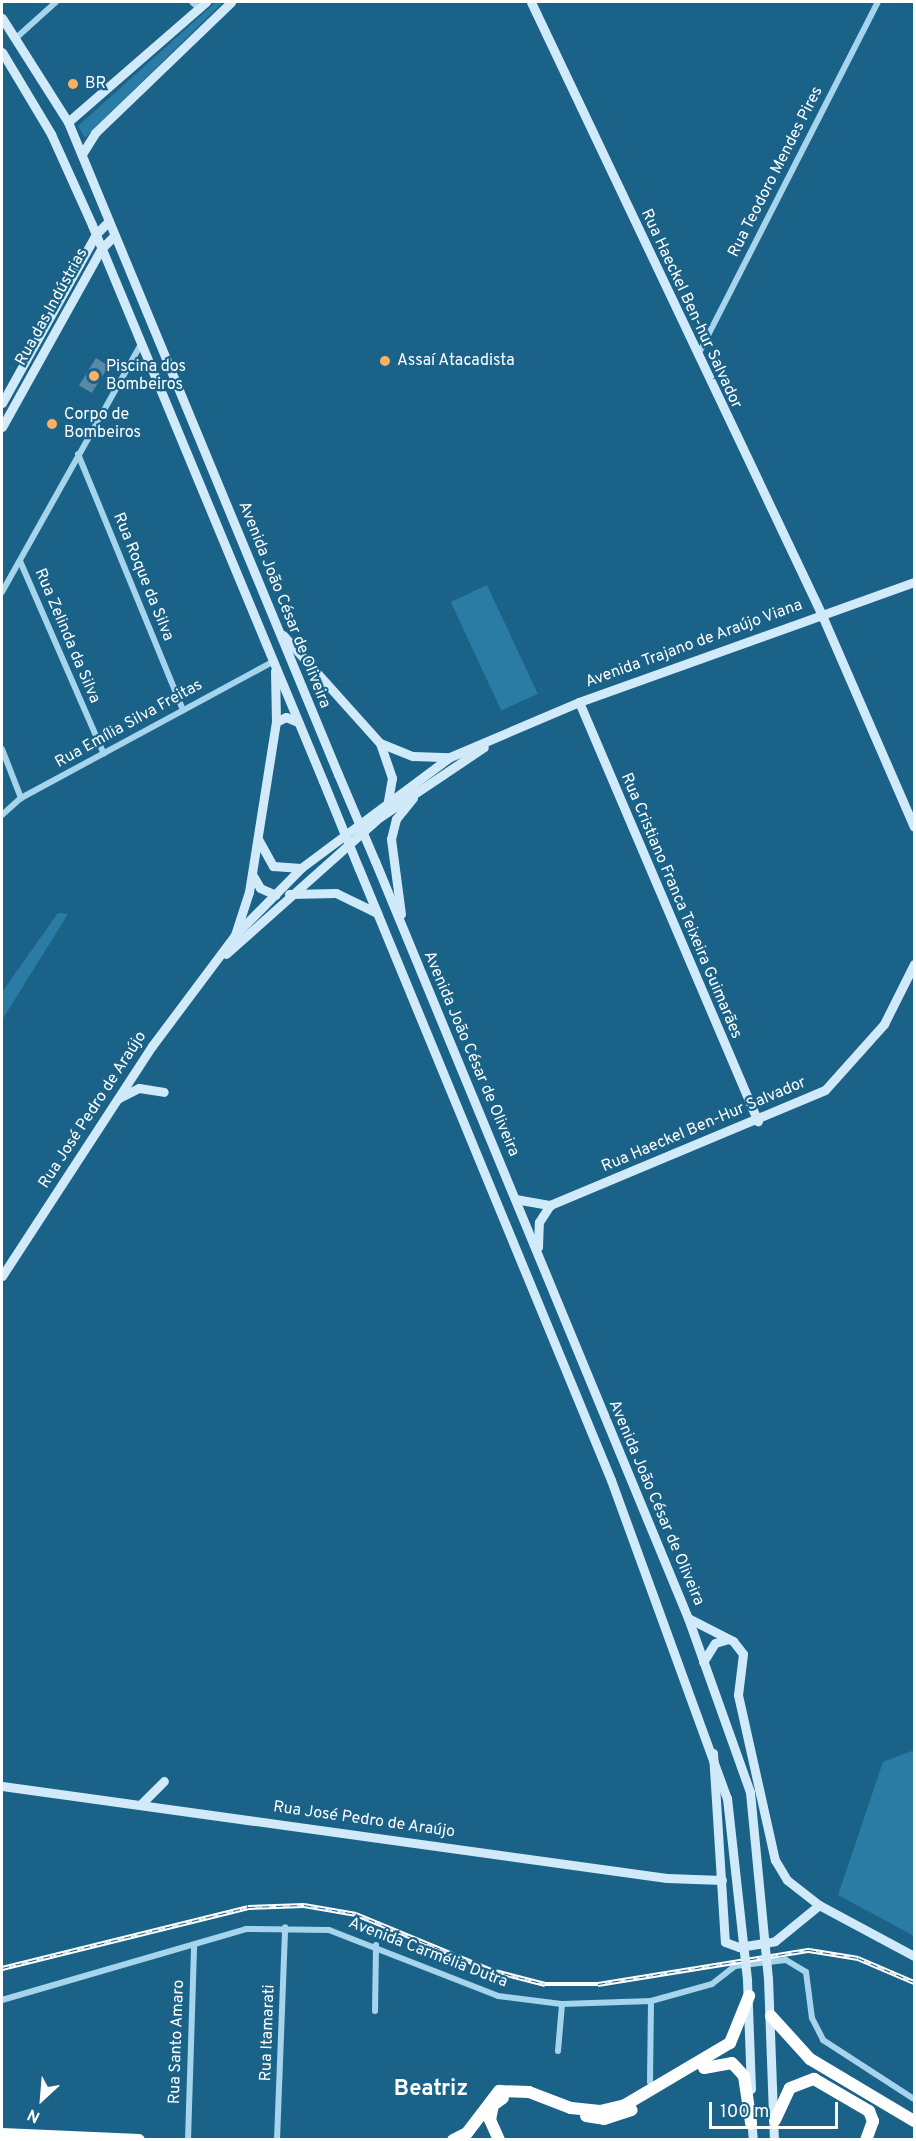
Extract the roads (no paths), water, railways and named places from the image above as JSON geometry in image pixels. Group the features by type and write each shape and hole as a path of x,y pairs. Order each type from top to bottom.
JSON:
{"highway":[{"path":"453,2139 467,2133 499,2091 512,2088 581,2109 625,2105 730,2043 749,1995"},
{"path":"771,2016 810,2059 915,2121"},
{"path":"500,2139 490,2120 493,2105 509,2095 604,2120 628,2113 721,2061 732,2062 744,2076 751,2123"},
{"path":"775,2120 790,2088 814,2079 869,2111 873,2121 866,2139"},
{"path":"2,2134 139,2139"}],"street":[{"path":"16,38 56,2"},
{"path":"82,154 95,133 231,2"},
{"name":"Rua Haeckel Ben-hur Salvador","path":"525,2 536,17"},
{"name":"Rua Haeckel Ben-hur Salvador","path":"531,2 536,17 821,613"},
{"name":"Rua Teodoro Mendes Pires","path":"698,356 878,2"},
{"path":"68,122 199,4"},
{"name":"Avenida João César de Oliveira","path":"2,18 68,122 82,154 114,237 202,436 277,628 688,1618 750,1792 771,2016 774,2137"},
{"name":"Avenida João César de Oliveira","path":"2,52 51,134 96,234 610,1480 714,1748 727,1797 749,1995 753,2139"},
{"name":"Rua das Indústrias","path":"2,403 96,234 109,221"},
{"name":"Rua das Indústrias","path":"2,427 101,249 114,237"},
{"path":"2,592 141,344"},
{"name":"Rua Roque da Silva","path":"78,454 183,710"},
{"name":"Rua Zelinda da Silva","path":"20,561 104,754"},
{"name":"Avenida Trajano de Araújo Viana","path":"235,935 301,868 392,797 450,757 579,702 821,613 915,582"},
{"path":"821,613 915,827"},
{"path":"260,631 271,634 277,628"},
{"name":"Avenida Trajano de Araújo Viana","path":"277,628 380,743 413,756 450,757"},
{"name":"Rua Emília Silva Freitas","path":"2,815 21,798 183,710 274,664"},
{"name":"Rua José Pedro de Araújo","path":"2,1276 117,1099 235,935 251,872 276,722 274,664"},
{"name":"Rua Cristiano Franca Teixeira Guimarães","path":"579,702 758,1121"},
{"path":"276,722 286,717 298,722"},
{"path":"357,836 392,797 380,743"},
{"name":"Avenida Trajano de Araújo Viana","path":"230,951 290,894 357,836 487,743"},
{"path":"2,749 21,798"},
{"path":"403,928 391,839 396,819 420,790"},
{"path":"258,835 263,855 273,866 301,868"},
{"path":"251,872 255,883 273,895 336,893 377,913"},
{"name":"Rua José Pedro de Araújo","path":"214,964 230,951"},
{"name":"Rua Haeckel Ben-Hur Salvador","path":"515,1199 550,1204 758,1121 825,1090 884,1024 915,964"},
{"path":"117,1099 139,1088 164,1092"},
{"path":"540,1260 540,1222 550,1204"},
{"path":"688,1618 728,1639 743,1654 738,1695 775,1860 787,1880 819,1905 915,1956"},
{"path":"704,1662 715,1643 728,1639"},
{"path":"714,1748 710,1769 722,1880 722,1933 734,1947 782,1937 819,1905"},
{"path":"142,1803 164,1781"},
{"name":"Rua José Pedro de Araújo","path":"2,1786 142,1803 667,1878 722,1880"},
{"name":"Avenida Carmélia Dutra","path":"2,2000 246,1929 285,1927 329,1930 376,1945 498,1996 562,2004 651,2001 712,1984 735,1966 798,1963 806,1972 812,2018 823,2040 915,2098"},
{"name":"Rua Itamarati","path":"277,2139 285,1927"},
{"name":"Rua Santo Amaro","path":"188,2139 194,1945"},
{"path":"375,2011 376,1945"},
{"path":"650,2082 651,2001"},
{"path":"558,2051 562,2004"}],"railway":[{"path":"2,1968 248,1907 304,1905 356,1914 491,1970 545,1984 598,1984 809,1950 858,1958 914,1982"}],"place":[{"name":"BR","path":"73,84"},
{"name":"Assaí Atacadista","path":"385,361"},
{"name":"Piscina dos Bombeiros","path":"94,376"},
{"name":"Corpo de Bombeiros","path":"52,424"}],"district":[{"name":"Beatriz","path":"431,2090"}]}
